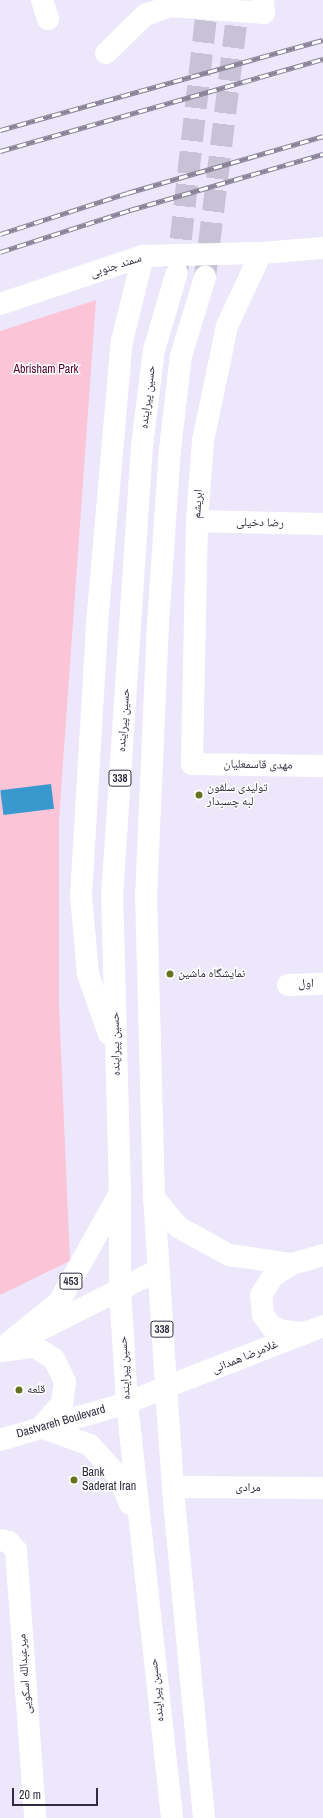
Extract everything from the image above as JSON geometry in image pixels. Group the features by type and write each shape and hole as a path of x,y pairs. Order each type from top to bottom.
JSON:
{"main road":[{"path":"106,53 144,16 171,3 264,6"},
{"name":"سمند جنوبی","path":"0,304 143,256 261,253 323,248"},
{"name":"ابریشم","path":"192,764 197,521 202,441 227,326 261,253"},
{"path":"116,1052 88,974 81,896 97,624 122,341 143,256"},
{"name":"حسین پیراینده","path":"172,1818 127,1403 120,1288 120,1194 112,897 142,446 154,350 177,272"},
{"name":"338","path":"204,1818 173,1487 158,1270 154,1198 146,898 158,624 170,448 181,356 205,277"},
{"name":"رضا دخیلی","path":"197,521 323,524"},
{"name":"مهدی قاسمعلیان","path":"192,764 323,766"},
{"name":"اول","path":"288,985 323,984"},
{"name":"453","path":"0,1351 59,1302 120,1194"},
{"path":"154,1198 178,1227 229,1255 292,1264"},
{"path":"314,1329 283,1331 271,1326 263,1315 261,1295 273,1276 292,1264 323,1254"},
{"path":"0,1351 120,1288 158,1270"},
{"name":"غلامرضا همدانی","path":"166,1387 314,1329"},
{"path":"0,1351 35,1346 54,1359 65,1382 62,1403 41,1427 90,1444 119,1477 140,1529"},
{"name":"Dastvareh Boulevard","path":"0,1440 127,1403 166,1387"},
{"name":"مرادی","path":"173,1487 323,1488"},
{"name":"میرعبدالله اسکویی","path":"0,1540 9,1542 16,1550 35,1818"}],"green space":[{"name":"Abrisham Park","path":"96,300 59,820 59,1005 70,1261 0,1295 0,331"}],"water":[{"path":"51,784 54,809 3,815 0,790"}],"tunnel":[{"path":"177,272 208,0"},
{"path":"205,277 239,0"}],"railway":[{"path":"0,130 323,40"},
{"path":"0,151 323,59"},
{"path":"0,234 127,193 323,136"},
{"path":"0,252 130,210 323,154"}],"place":[{"name":"تولیدی سلفون لبه‌ چسبدار","path":"199,795"},
{"name":"نمایشگاه ماشین","path":"170,974"},
{"name":"قلعه","path":"19,1390"},
{"name":"Bank Saderat Iran","path":"74,1480"}]}
